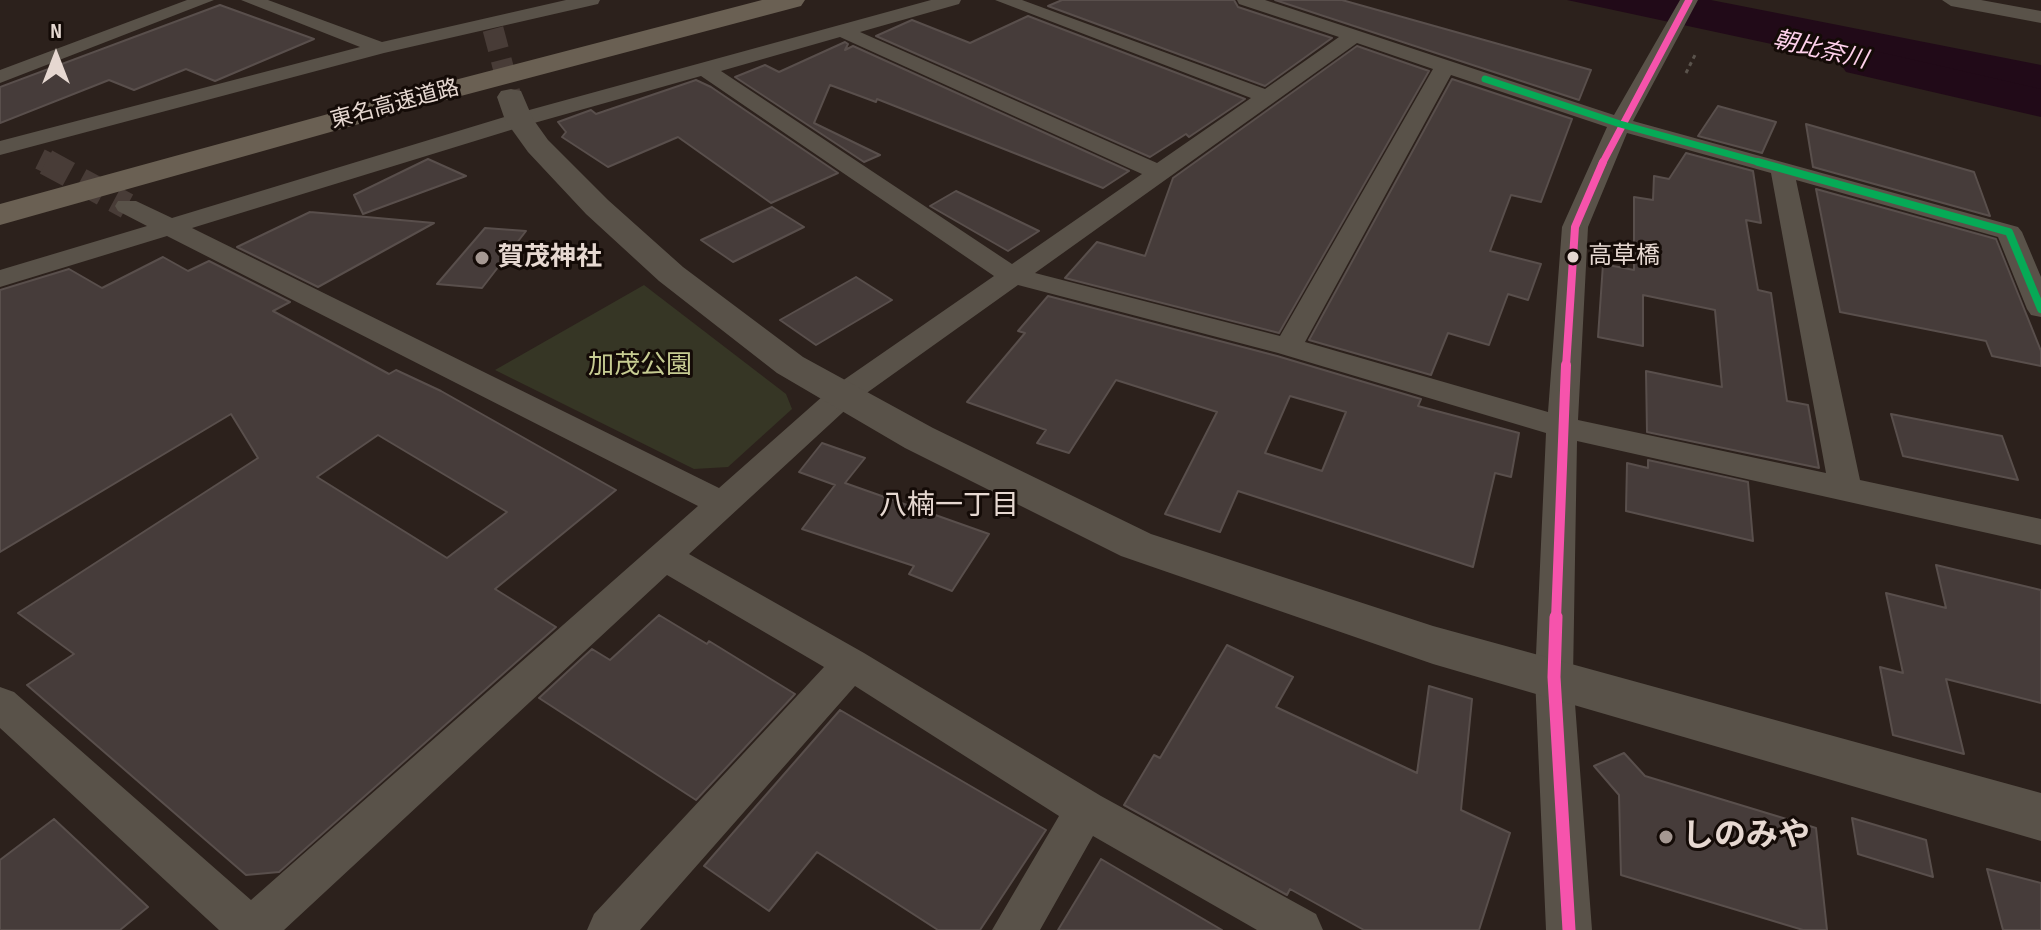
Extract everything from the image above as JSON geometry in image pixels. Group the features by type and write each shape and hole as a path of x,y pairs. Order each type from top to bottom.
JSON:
{"highway":[{"name":"東名高速道路","path":"0,186 713,0"},
{"name":"東名高速道路","path":"0,215 412,100 792,0"},
{"path":"0,234 412,100"}],"street":[{"path":"0,77 205,0"},
{"path":"250,0 381,48"},
{"path":"484,0 491,26"},
{"path":"5,143 381,48 491,26 591,0"},
{"path":"1004,0 1268,97"},
{"path":"1246,0 1620,124 2009,232 2041,309"},
{"path":"1569,930 1554,677 1562,427 1575,227 1620,124 1689,0"},
{"path":"1951,0 2041,17"},
{"path":"0,279 165,228 515,109 703,68 937,2"},
{"path":"842,31 1159,173"},
{"path":"0,704 252,930 843,395 1354,36"},
{"path":"1288,347 1445,66"},
{"path":"703,68 1011,275 1288,347 1562,427 2041,532"},
{"path":"515,109 566,176 671,274 790,365 932,445 1136,545 1419,641 2041,817"},
{"path":"5,143 40,159"},
{"path":"1782,170 1845,489"},
{"path":"127,206 165,228 723,504"},
{"path":"664,556 851,664 1086,810 1300,930"},
{"path":"610,930 851,664"},
{"path":"1015,930 1086,810"}],"green space":[{"name":"加茂公園","path":"644,285 786,394 792,409 728,467 694,469 495,370"}],"water":[{"path":"1567,0 1711,0 2041,65 2041,102"}],"building":[{"path":"1062,0 1234,0 1238,7 1332,38 1265,86 1048,6"},
{"path":"1275,0 1342,0 1591,70 1579,100"},
{"path":"220,5 314,39 215,81 186,69 134,90 109,80 0,123 0,87"},
{"path":"1028,16 1245,99 1189,137 1186,134 1150,157 876,36 912,20 970,43"},
{"path":"845,42 848,44 845,50 853,46 1129,171 1103,188 877,99 876,102 830,85 814,123 880,155 864,162 735,77 765,65 779,72"},
{"path":"1357,46 1429,71 1279,333 1065,278 1097,242 1145,256 1173,178"},
{"path":"1452,79 1572,119 1541,202 1511,195 1490,251 1541,264 1528,300 1508,294 1489,345 1448,333 1431,375 1309,340"},
{"path":"696,80 838,173 771,203 678,137 608,167 562,137 566,132 558,122 591,110 596,114"},
{"path":"1718,106 1776,122 1762,153 1698,136"},
{"path":"1806,124 1974,172 1990,216 1813,167"},
{"path":"1686,153 1753,171 1761,223 1746,220 1758,290 1771,293 1787,401 1808,405 1819,468 1647,432 1646,371 1722,387 1715,310 1643,295 1643,346 1598,337 1603,264 1634,270 1634,197 1653,200 1654,176 1669,179"},
{"path":"428,159 466,176 363,214 354,195"},
{"path":"1816,189 1996,239 2041,351 2041,366 1992,356 1986,341 1840,312"},
{"path":"956,191 1039,231 1008,251 930,206"},
{"path":"772,207 804,227 733,262 701,240"},
{"path":"310,212 434,223 318,287 237,247"},
{"name":"賀茂神社","path":"485,228 526,231 482,288 437,284"},
{"path":"163,257 188,271 209,261 290,302 273,311 389,374 396,370 441,391 616,490 495,589 556,627 279,872 246,875 27,685 74,654 18,613 258,458 231,414 0,552 0,290 69,269 102,288","holes":["378,435 507,512 447,558 317,477"]},
{"path":"856,277 892,300 816,345 780,320"},
{"path":"1048,296 1277,356 1421,399 1418,406 1519,433 1511,477 1495,473 1473,567 1238,491 1220,532 1165,514 1217,412 1116,380 1069,453 1037,443 1046,430 967,402 1025,333 1018,331","holes":["1290,396 1346,412 1322,471 1265,453"]},
{"path":"1891,414 2002,436 2018,480 1903,456"},
{"path":"822,443 865,458 845,483 989,534 952,591 909,574 914,566 802,529 835,485 799,472"},
{"path":"1648,460 1748,482 1753,541 1626,511 1627,463 1648,468"},
{"path":"1936,565 2041,590 2041,703 1946,679 1964,754 1893,735 1880,667 1903,673 1886,593 1946,608"},
{"path":"659,615 707,644 709,641 795,694 696,800 539,698 592,649 610,660"},
{"path":"1227,645 1293,677 1276,707 1417,773 1429,686 1472,699 1461,810 1510,833 1479,930 1364,930 1290,889 1287,895 1124,805 1154,755 1160,758"},
{"path":"840,710 1046,830 980,930 938,930 817,852 769,911 704,866"},
{"path":"1624,753 1645,776 1816,828 1827,930 1803,930 1621,875 1619,795 1594,766"},
{"path":"1852,818 1926,840 1933,877 1858,854"},
{"path":"54,819 148,907 120,930 0,930 0,860"},
{"path":"1101,859 1222,930 1058,930"},
{"path":"1987,869 2041,883 2041,930 2003,930"}],"waterway":[{"name":"朝比奈川","path":"1862,62 2041,103"}],"tunnel":[{"path":"493,29 511,97"},
{"path":"40,159 46,162"},
{"path":"46,162 50,164"},
{"path":"46,162 127,206"}],"transit line":[{"path":"1569,930 1554,677 1562,427 1575,227 1615,134 1689,0"},
{"path":"1485,79 1620,124 2009,232 2041,309"}],"place":[{"name":"高草橋","path":"1573,257"},
{"name":"賀茂神社","path":"482,258"},
{"name":"しのみや","path":"1666,837"}],"district":[{"name":"八楠一丁目","path":"949,507"}]}
